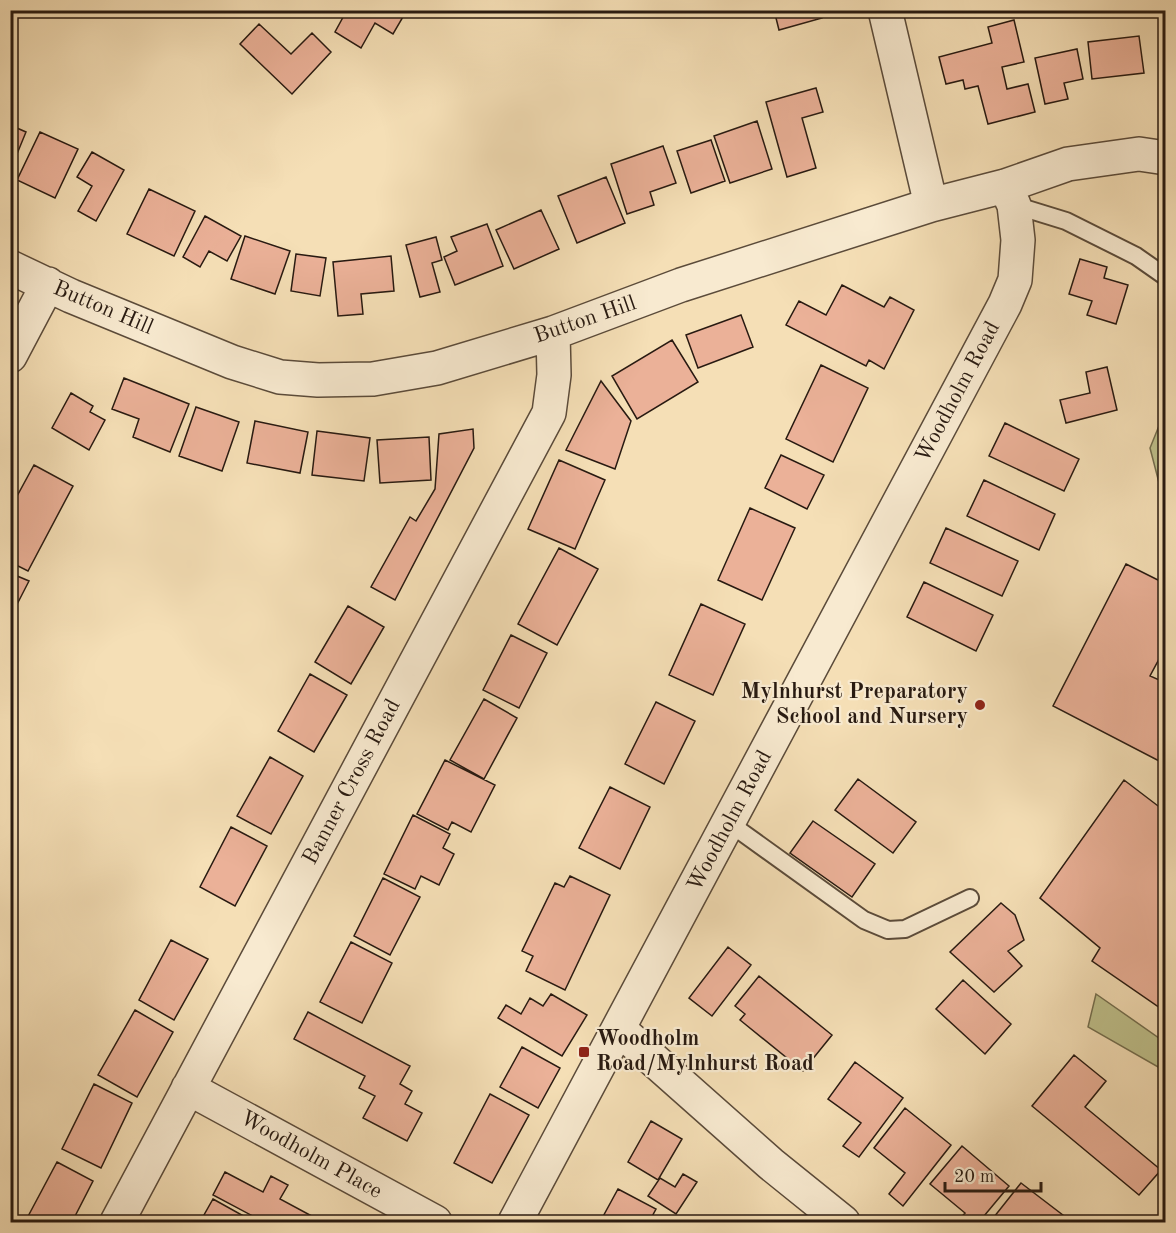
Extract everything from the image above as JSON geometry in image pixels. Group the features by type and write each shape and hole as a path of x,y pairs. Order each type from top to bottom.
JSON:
{"street":[{"path":"885,10 932,205"},
{"name":"Button Hill","path":"10,267 71,296 232,362 280,376 318,380 373,379 437,368 553,333 681,285 932,205 1010,196 1068,164 1139,154 1166,158"},
{"name":"Woodholm Road","path":"515,1222 620,1030 1005,304 1015,280 1018,240 1010,196"},
{"path":"10,356 48,284"},
{"name":"Banner Cross Road","path":"117,1222 549,413 554,375 553,333"},
{"path":"620,1030 771,1164 843,1222"},
{"name":"Woodholm Place","path":"188,1088 435,1222"}],"lane":[{"path":"1010,196 1136,256 1166,277"},
{"path":"729,823 864,920 888,930 904,929 970,898"}],"green space":[{"path":"1165,411 1166,506 1150,448"},
{"path":"1096,994 1159,1038 1165,1033 1165,1088 1160,1068 1088,1027"}],"building":[{"path":"155,10 191,10 190,16"},
{"path":"347,10 407,10 393,34 375,23 361,48 335,32"},
{"path":"774,10 821,10 822,18 779,30"},
{"path":"1014,20 1024,62 1002,67 1007,89 1028,84 1035,112 988,124 978,86 965,89 963,80 946,84 939,57 992,43 988,27"},
{"path":"259,24 291,54 312,33 331,52 292,94 240,44"},
{"path":"1139,36 1144,73 1092,79 1088,42"},
{"path":"1077,49 1083,79 1064,83 1068,99 1045,104 1035,58"},
{"path":"816,88 823,112 802,118 816,168 787,177 766,102"},
{"path":"757,121 772,169 730,183 714,136"},
{"path":"10,125 26,132 10,171"},
{"path":"40,132 78,149 55,198 17,180"},
{"path":"711,140 725,181 691,193 677,151"},
{"path":"663,146 676,183 650,192 654,205 627,214 611,164"},
{"path":"92,152 124,170 96,221 78,211 92,186 77,177"},
{"path":"606,177 625,223 577,243 558,196"},
{"path":"149,189 195,211 174,256 127,234"},
{"path":"541,210 559,249 514,269 496,230"},
{"path":"205,216 241,236 227,261 209,251 200,267 183,257"},
{"path":"487,224 503,266 455,285 444,257 457,251 451,237"},
{"path":"245,236 290,251 275,294 231,279"},
{"path":"436,237 442,260 432,263 440,292 420,297 406,245"},
{"path":"296,254 326,258 320,296 291,291"},
{"path":"391,256 394,291 361,294 363,314 338,316 333,262"},
{"path":"1080,259 1107,267 1104,278 1128,285 1116,324 1087,315 1092,301 1069,294"},
{"path":"842,285 884,307 890,297 914,310 884,369 869,360 866,366 786,325 799,301 826,315"},
{"path":"741,315 753,347 698,368 686,335"},
{"path":"672,340 698,382 637,419 612,376"},
{"path":"821,365 868,388 833,462 786,439"},
{"path":"1107,367 1117,410 1066,423 1060,400 1090,393 1086,372"},
{"path":"124,378 189,404 170,452 133,437 139,419 112,409"},
{"path":"601,381 631,421 615,469 566,450"},
{"path":"71,393 93,406 90,412 105,420 89,450 52,428"},
{"path":"196,407 239,422 222,471 179,456"},
{"path":"255,421 308,432 300,473 247,463"},
{"path":"1005,423 1079,459 1064,491 989,456"},
{"path":"473,429 474,448 395,600 371,587 410,517 416,521 435,489 439,434"},
{"path":"317,431 370,438 364,481 312,475"},
{"path":"429,437 431,480 380,483 377,440"},
{"path":"781,455 824,475 807,509 765,488"},
{"path":"559,460 605,480 575,549 528,529"},
{"path":"34,465 73,486 28,571 10,562 10,509"},
{"path":"984,480 1055,514 1039,550 967,516"},
{"path":"750,508 795,528 762,600 718,580"},
{"path":"946,528 1018,561 1002,596 930,563"},
{"path":"559,548 598,569 557,645 518,624"},
{"path":"1126,564 1166,584 1166,646 1150,676 1166,683 1166,759 1163,763 1053,706"},
{"path":"10,573 29,581 10,618"},
{"path":"924,582 993,615 976,651 907,617"},
{"path":"701,604 745,624 713,695 669,675"},
{"path":"348,606 384,627 351,684 315,662"},
{"path":"511,635 547,653 519,708 483,690"},
{"path":"310,674 347,695 314,752 278,731"},
{"path":"484,699 517,718 484,779 450,760"},
{"path":"656,702 695,721 664,784 625,764"},
{"path":"270,757 303,776 271,834 237,816"},
{"path":"445,760 495,785 471,832 452,822 448,830 417,814"},
{"path":"858,779 916,822 893,853 835,810"},
{"path":"1124,780 1166,812 1166,1012 1092,961 1100,948 1040,898"},
{"path":"610,787 650,807 620,869 579,848"},
{"path":"413,815 450,834 443,848 454,854 439,885 421,876 415,889 384,874"},
{"path":"813,821 875,864 852,897 790,853"},
{"path":"231,827 267,846 235,906 200,887"},
{"path":"570,876 610,895 565,990 526,971 533,956 522,951 555,883 564,887"},
{"path":"383,878 420,897 390,955 354,936"},
{"path":"1001,903 1015,915 1024,940 1008,951 1022,966 994,992 950,952"},
{"path":"171,940 208,959 174,1020 139,1000"},
{"path":"351,942 392,963 362,1023 320,1002"},
{"path":"728,947 751,965 712,1016 689,998"},
{"path":"759,976 832,1035 803,1071 740,1020 745,1014 735,1006"},
{"path":"963,980 1011,1024 985,1054 936,1009"},
{"path":"551,994 587,1015 562,1056 498,1018 506,1005 521,1014 530,998 543,1006"},
{"path":"135,1010 173,1032 137,1097 98,1075"},
{"path":"308,1012 410,1066 400,1084 412,1091 405,1104 422,1113 407,1141 363,1118 375,1096 359,1088 365,1076 294,1039"},
{"path":"522,1047 560,1068 538,1108 500,1087"},
{"path":"1074,1055 1106,1081 1085,1107 1161,1170 1139,1195 1032,1106"},
{"path":"855,1062 903,1098 859,1157 843,1146 861,1123 828,1099"},
{"path":"94,1084 132,1103 101,1168 62,1149"},
{"path":"490,1094 529,1115 492,1183 454,1163"},
{"path":"905,1108 951,1145 903,1206 889,1194 905,1173 874,1148"},
{"path":"651,1121 682,1139 658,1180 628,1162"},
{"path":"962,1146 1009,1186 979,1222 957,1222 965,1213 930,1184"},
{"path":"57,1162 93,1181 72,1222 25,1222"},
{"path":"225,1172 263,1192 271,1176 288,1185 280,1199 321,1221 264,1222 213,1195"},
{"path":"683,1174 697,1182 676,1214 648,1196 660,1178 675,1187"},
{"path":"1021,1183 1072,1222 990,1222"},
{"path":"618,1189 656,1209 649,1222 600,1222"},
{"path":"213,1199 249,1219 247,1222 200,1222"}],"place":[{"name":"Mylnhurst Preparatory School and Nursery","path":"980,705"},
{"name":"Woodholm Road/Mylnhurst Road","path":"584,1052"}]}
